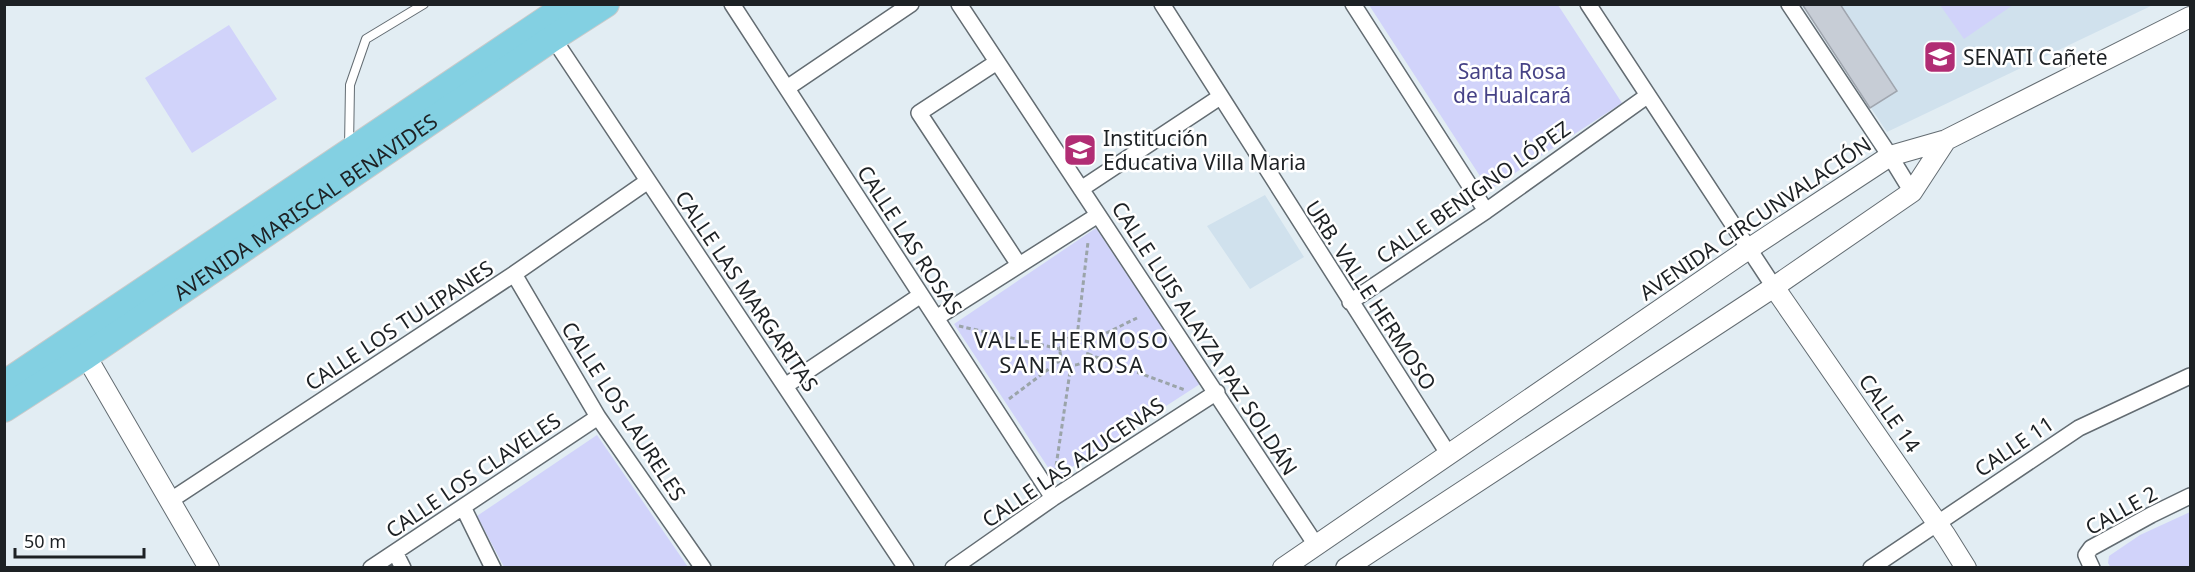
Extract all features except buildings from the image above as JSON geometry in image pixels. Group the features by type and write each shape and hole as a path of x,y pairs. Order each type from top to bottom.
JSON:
{"highway":[{"name":"AVENIDA MARISCAL BENAVIDES","path":"4,384 81,346 606,4"},
{"name":"AVENIDA MARISCAL BENAVIDES","path":"4,409 81,346 349,153 569,5"}],"street":[{"name":"CALLE LAS ROSAS","path":"732,4 1053,498"},
{"path":"787,88 911,4"},
{"name":"CALLE LUIS ALAYZA PAZ SOLDÁN","path":"959,4 1316,545"},
{"name":"URB. VALLE HERMOSO","path":"1162,4 1449,455"},
{"path":"1353,4 1486,211"},
{"path":"1588,4 1774,287"},
{"path":"1789,4 1912,192"},
{"name":"AVENIDA CIRCUNVALACIÓN","path":"1293,565 1316,545 1749,248 1890,156 1946,140 2190,17"},
{"name":"CALLE LAS MARGARITAS","path":"553,38 906,567"},
{"path":"997,62 919,113 1019,265"},
{"name":"CALLE BENIGNO LÓPEZ","path":"1350,302 1486,211 1647,96"},
{"path":"1081,189 1220,97"},
{"path":"1346,567 1774,287 1912,192 1946,140"},
{"name":"CALLE LOS TULIPANES","path":"171,500 514,274 648,181"},
{"path":"936,318 1098,214"},
{"name":"CALLE LOS LAURELES","path":"514,274 598,417 703,567"},
{"name":"CALLE 14","path":"1774,287 1966,567"},
{"path":"785,386 921,295"},
{"path":"81,346 209,567"},
{"name":"CALLE 11","path":"1871,567 2079,428 2190,376"},
{"name":"CALLE LAS AZUCENAS","path":"953,567 1053,498 1216,392"},
{"name":"CALLE LOS CLAVELES","path":"371,567 598,417"},
{"name":"CALLE 2","path":"2092,567 2086,555 2091,548 2190,496"},
{"path":"463,507 494,567"},
{"path":"395,552 403,567"}],"lane":[{"path":"349,153 350,85 366,39 424,4"}],"path":[{"path":"1077,338 1088,242"},
{"path":"1086,344 1137,318"},
{"path":"959,326 1060,349"},
{"path":"1077,338 1086,344 1088,354 1082,363 1071,365 1062,359 1060,349 1066,339 1077,338"},
{"path":"1088,354 1185,390"},
{"path":"1007,401 1062,359"},
{"path":"1054,476 1071,365"}],"shaded area":[{"name":"SENATI Cañete","path":"1802,5 2153,5 1887,132"},
{"path":"1265,195 1304,257 1250,289 1207,226"}],"green space":[{"name":"Santa Rosa de Hualcará","path":"1369,5 1558,5 1622,103 1489,190"},
{"path":"1940,5 2013,5 1964,39"},
{"path":"229,25 277,99 192,153 145,78"},
{"path":"1096,228 1200,384 1055,478 954,324"},
{"path":"597,435 688,567 504,567 477,516"},
{"path":"2190,512 2190,567 2111,568 2108,563 2109,556 2140,535"}],"place":[{"name":"SENATI Cañete","path":"1940,57"},
{"name":"Institución Educativa Villa Maria","path":"1080,150"}],"district":[{"name":"VALLE HERMOSO SANTA ROSA","path":"1072,352"}]}
